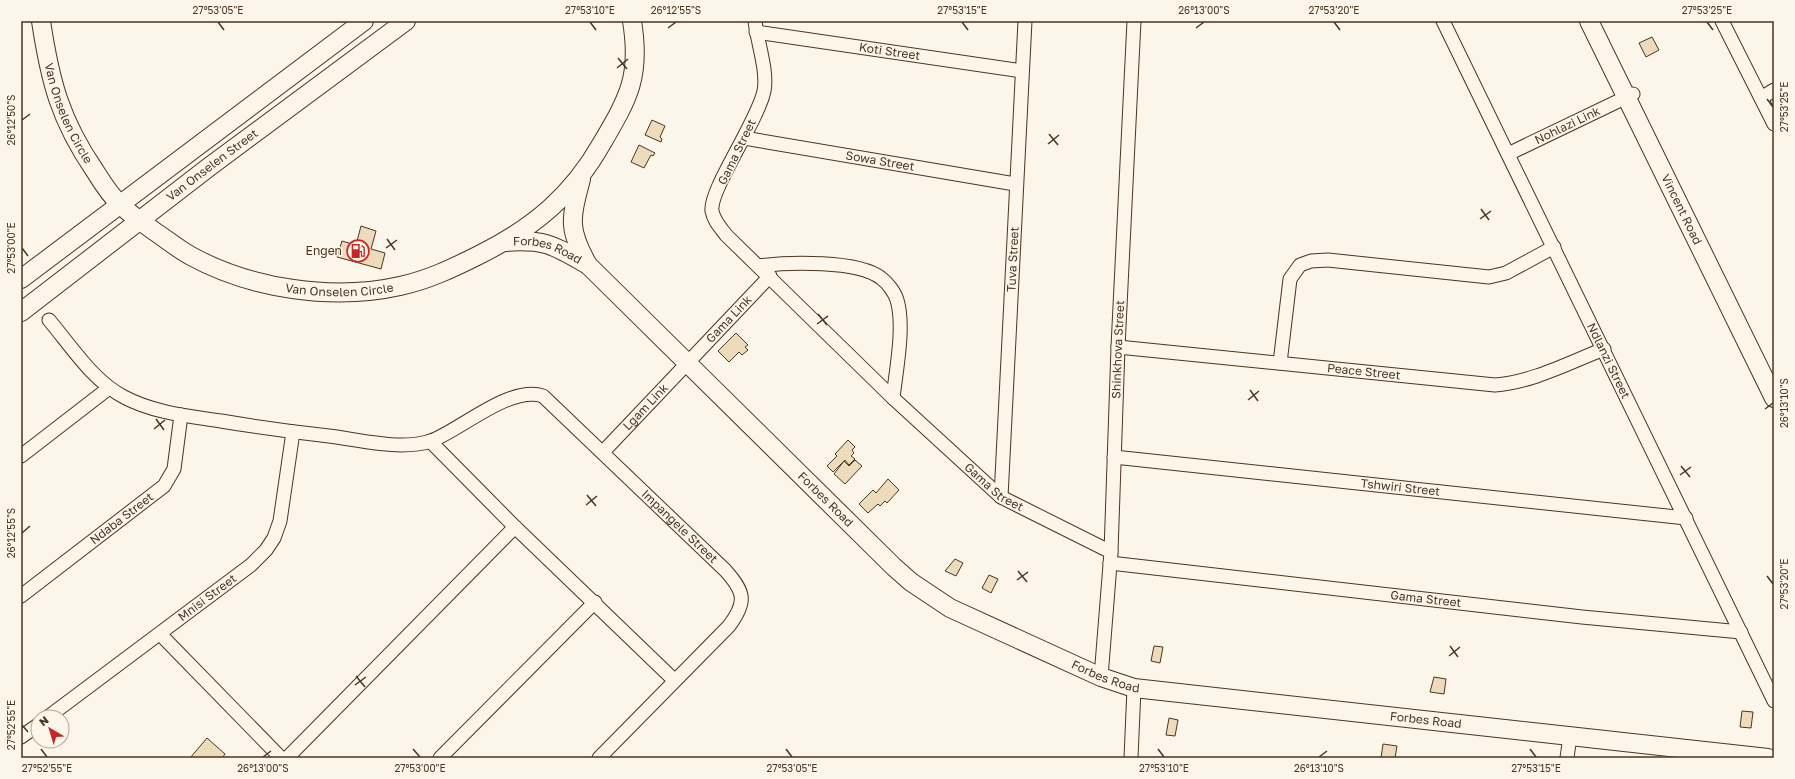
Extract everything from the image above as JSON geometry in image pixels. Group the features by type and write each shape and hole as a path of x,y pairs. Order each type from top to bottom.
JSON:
{"street":[{"name":"Van Onselen Circle","path":"41,21 49,66 62,113 91,166 120,204 141,221 192,256 227,272 278,286 336,292 367,291 425,280 446,272 504,242 542,217 557,203 582,174 612,126 630,89 636,67 635,38 632,21"},
{"path":"21,279 364,21"},
{"name":"Van Onselen Street","path":"21,312 141,221 209,167 406,21"},
{"name":"Tuva Street","path":"1001,497 1015,184 1025,21"},
{"name":"Shinkhova Street","path":"1102,677 1111,557 1118,347 1134,21"},
{"name":"Ndlanzi Street","path":"1443,21 1604,349 1774,701"},
{"name":"Vincent Road","path":"1589,21 1630,96 1774,383"},
{"name":"Vincent Road","path":"1597,21 1630,96 1774,398"},
{"path":"1722,21 1774,124"},
{"name":"Koti Street","path":"756,26 1022,71"},
{"name":"Gama Street","path":"756,26 764,78 764,90 760,105 723,177 715,197 712,210 716,223 893,398 1001,497 1111,557 1582,617 1741,632"},
{"path":"1761,98 1774,90"},
{"name":"Nohlazi Link","path":"1508,154 1630,96"},
{"name":"Sowa Street","path":"744,138 1015,184"},
{"name":"Forbes Road","path":"582,174 572,215 572,226 577,245 588,265"},
{"name":"Forbes Road","path":"504,242 544,242 588,265 911,582 950,608 1102,677 1134,688 1768,758"},
{"path":"1280,363 1290,279 1300,265 1311,261 1328,260 1489,277 1506,273 1554,247"},
{"path":"759,266 799,263 834,265 870,272 882,278 890,287 897,300 899,311 900,327 893,398"},
{"name":"Gama Link","path":"688,362 770,276"},
{"path":"49,320 109,388 125,398 144,405 181,415 293,432 400,445 430,441 516,527 674,680"},
{"name":"Peace Street","path":"1118,347 1495,385 1513,383 1532,378 1604,349"},
{"name":"Lgam Link","path":"603,452 688,362"},
{"path":"21,456 109,388"},
{"name":"Impangele Street","path":"430,441 505,401 522,395 534,393 543,396 603,452 735,581 740,591 742,603 736,618 599,758"},
{"name":"Ndaba Street","path":"21,596 164,486 174,469 181,415"},
{"name":"Mnisi Street","path":"59,709 251,565 266,550 274,538 280,521 293,432"},
{"name":"Tshwiri Street","path":"1114,457 1686,518"},
{"path":"287,758 516,527"},
{"path":"440,758 595,602"},
{"path":"160,634 281,758"},
{"path":"1131,758 1134,688"},
{"path":"21,737 30,731"},
{"path":"1568,758 1570,736"}],"building":[{"path":"1652,37 1659,50 1646,57 1639,43"},
{"path":"652,120 665,126 660,137 662,139 661,142 645,135"},
{"path":"639,145 655,153 653,156 651,155 644,168 631,162"},
{"path":"361,226 376,231 371,249 385,253 381,269 337,257 342,241 356,245"},
{"path":"736,333 748,345 745,347 748,350 742,355 739,352 729,362 718,351"},
{"path":"848,440 855,447 852,450 854,453 851,456 855,459 849,465 845,460 833,472 827,466 837,456 835,454"},
{"path":"855,460 862,466 845,484 834,474 844,461 849,466"},
{"path":"888,479 899,490 887,503 885,501 880,506 878,504 868,513 859,504 873,490 876,493"},
{"path":"955,559 963,563 956,576 945,571"},
{"path":"989,575 998,579 991,593 982,588"},
{"path":"1154,646 1163,647 1160,663 1151,661"},
{"path":"1434,677 1446,679 1444,694 1430,692"},
{"path":"1742,711 1753,712 1751,728 1740,727"},
{"path":"1169,718 1178,720 1175,736 1166,735"},
{"path":"207,738 225,754 222,758 190,758"},
{"path":"1383,744 1397,746 1395,758 1381,758"}],"place":[{"name":"Engen","path":"358,251"}]}
